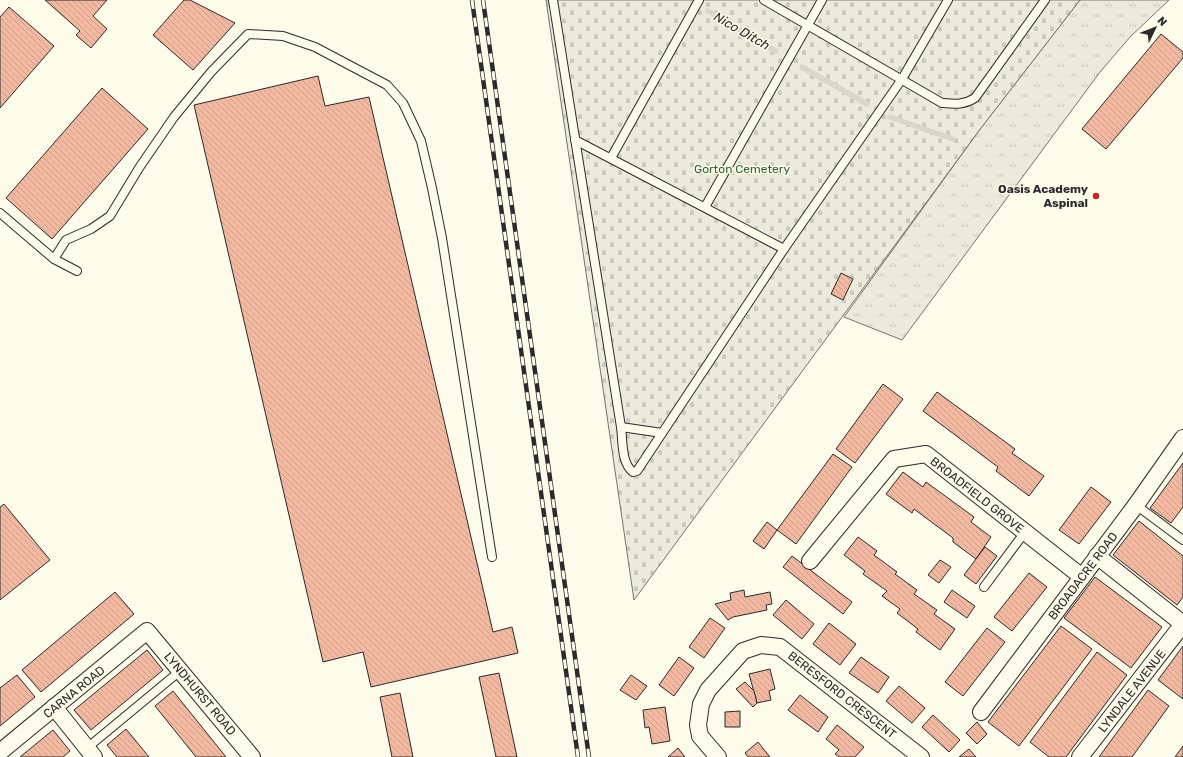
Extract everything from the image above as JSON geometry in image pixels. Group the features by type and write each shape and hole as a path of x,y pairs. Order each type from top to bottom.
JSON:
{"street":[{"name":"BROADACRE ROAD","path":"981,712 1136,505 1183,438"},
{"name":"BROADFIELD GROVE","path":"810,561 894,458 926,454 1082,577"},
{"path":"1097,556 1183,624"},
{"name":"LYNDALE AVENUE","path":"1080,757 1183,624"},
{"name":"LYNDHURST ROAD","path":"147,631 252,757"},
{"name":"CARNA ROAD","path":"0,752 147,631"},
{"name":"BERESFORD CRESCENT","path":"718,757 700,736 698,725 701,704 708,690 743,651 762,645 780,647 921,757"},
{"path":"54,707 90,754"}],"lane":[{"path":"553,0 621,427 624,458 629,469 633,472 637,471 784,249 902,79 948,0"},
{"path":"611,158 699,0"},
{"path":"764,0 942,103 956,104 966,103 975,98 1045,0"},
{"path":"705,207 822,0"},
{"path":"54,259 66,240 91,229 110,216 139,168 174,118 211,72 248,34 283,36 315,48 388,85 403,103 421,141 432,188 442,238 492,557"},
{"path":"575,140 784,249"},
{"path":"0,213 54,259 77,271"},
{"path":"621,427 662,433"},
{"path":"1136,505 1182,537"},
{"path":"984,587 1025,532"},
{"path":"90,754 180,671"}],"green space":[{"name":"Gorton Cemetery","path":"546,0 1080,0 981,128 634,600"},
{"path":"1080,0 1169,0 1130,37 1100,72 902,340 844,317 981,128"}],"building":[{"path":"45,0 107,0 93,16 107,29 91,48 76,35 80,31"},
{"path":"184,0 190,0 235,23 193,70 153,35"},
{"path":"9,7 54,46 0,108 0,17"},
{"path":"1161,34 1183,52 1183,58 1106,149 1082,129"},
{"path":"318,76 325,106 369,97 493,632 512,627 518,653 371,687 363,652 323,662 194,105"},
{"path":"102,88 148,129 52,239 6,198"},
{"path":"841,273 853,279 843,300 831,294"},
{"path":"883,384 903,399 855,463 836,449"},
{"path":"937,392 1015,449 1012,453 1044,476 1029,496 996,471 998,467 923,411"},
{"path":"833,454 852,467 796,544 777,530"},
{"path":"1183,463 1183,507 1171,523 1150,508"},
{"path":"903,472 923,487 926,482 974,517 971,522 991,537 976,559 953,542 953,538 914,509 912,513 886,494"},
{"path":"1091,487 1111,502 1079,544 1059,530"},
{"path":"4,504 50,560 0,600 0,507"},
{"path":"1139,521 1183,556 1183,597 1177,605 1113,555"},
{"path":"767,522 777,530 764,549 753,541"},
{"path":"858,537 877,551 874,555 897,572 895,574 917,590 914,594 937,610 934,614 955,629 940,650 916,632 918,629 897,613 900,609 882,596 887,591 863,574 865,571 844,555"},
{"path":"985,547 997,556 976,584 964,575"},
{"path":"792,556 852,602 843,614 783,567"},
{"path":"940,560 951,567 939,583 928,575"},
{"path":"1029,573 1047,587 1012,631 994,617"},
{"path":"1095,577 1162,627 1131,668 1064,618"},
{"path":"744,590 745,597 770,592 772,604 766,605 767,610 733,617 728,620 715,604 731,600 730,593"},
{"path":"952,590 975,606 967,618 944,602"},
{"path":"115,592 134,614 41,692 22,670"},
{"path":"786,600 814,624 802,639 773,615"},
{"path":"710,618 725,628 704,658 689,647"},
{"path":"829,623 856,644 840,665 813,644"},
{"path":"1061,626 1092,649 1019,746 988,722"},
{"path":"987,628 1005,642 963,696 945,682"},
{"path":"1183,646 1183,699 1158,680"},
{"path":"147,650 163,670 91,730 74,710"},
{"path":"1097,652 1127,675 1066,757 1049,757 1030,742"},
{"path":"679,657 694,668 674,696 659,685"},
{"path":"861,657 889,677 878,693 849,673"},
{"path":"770,669 775,689 769,691 771,700 757,703 749,674"},
{"path":"499,673 517,757 496,757 479,677"},
{"path":"17,675 35,697 0,726 0,688"},
{"path":"631,675 647,686 636,700 620,690"},
{"path":"745,682 754,691 757,703 753,707 736,689"},
{"path":"899,686 925,708 912,723 886,701"},
{"path":"1148,690 1169,706 1132,757 1099,757"},
{"path":"173,691 226,757 196,757 155,706"},
{"path":"400,693 413,757 392,757 380,697"},
{"path":"800,695 828,717 818,732 788,710"},
{"path":"665,707 670,741 652,744 649,727 645,728 643,710"},
{"path":"740,711 740,727 725,727 725,712"},
{"path":"933,715 960,740 949,752 922,727"},
{"path":"977,722 987,734 977,744 966,733"},
{"path":"837,725 864,747 855,757 839,757 835,754 839,750 826,739"},
{"path":"126,729 149,757 117,757 107,745"},
{"path":"53,730 70,751 63,757 20,757"},
{"path":"758,742 770,757 748,757 745,753"},
{"path":"1183,746 1183,757 1175,757"},
{"path":"678,748 685,757 668,757"},
{"path":"969,749 976,757 959,757"}],"waterway":[{"name":"Nico Ditch","path":"708,11 776,51"},
{"name":"Nico Ditch","path":"802,67 867,104"},
{"name":"Nico Ditch","path":"890,117 953,139"}],"railway":[{"path":"472,0 578,757"},
{"path":"483,0 589,757"}],"place":[{"name":"Oasis Academy Aspinal","path":"1096,196"}]}
